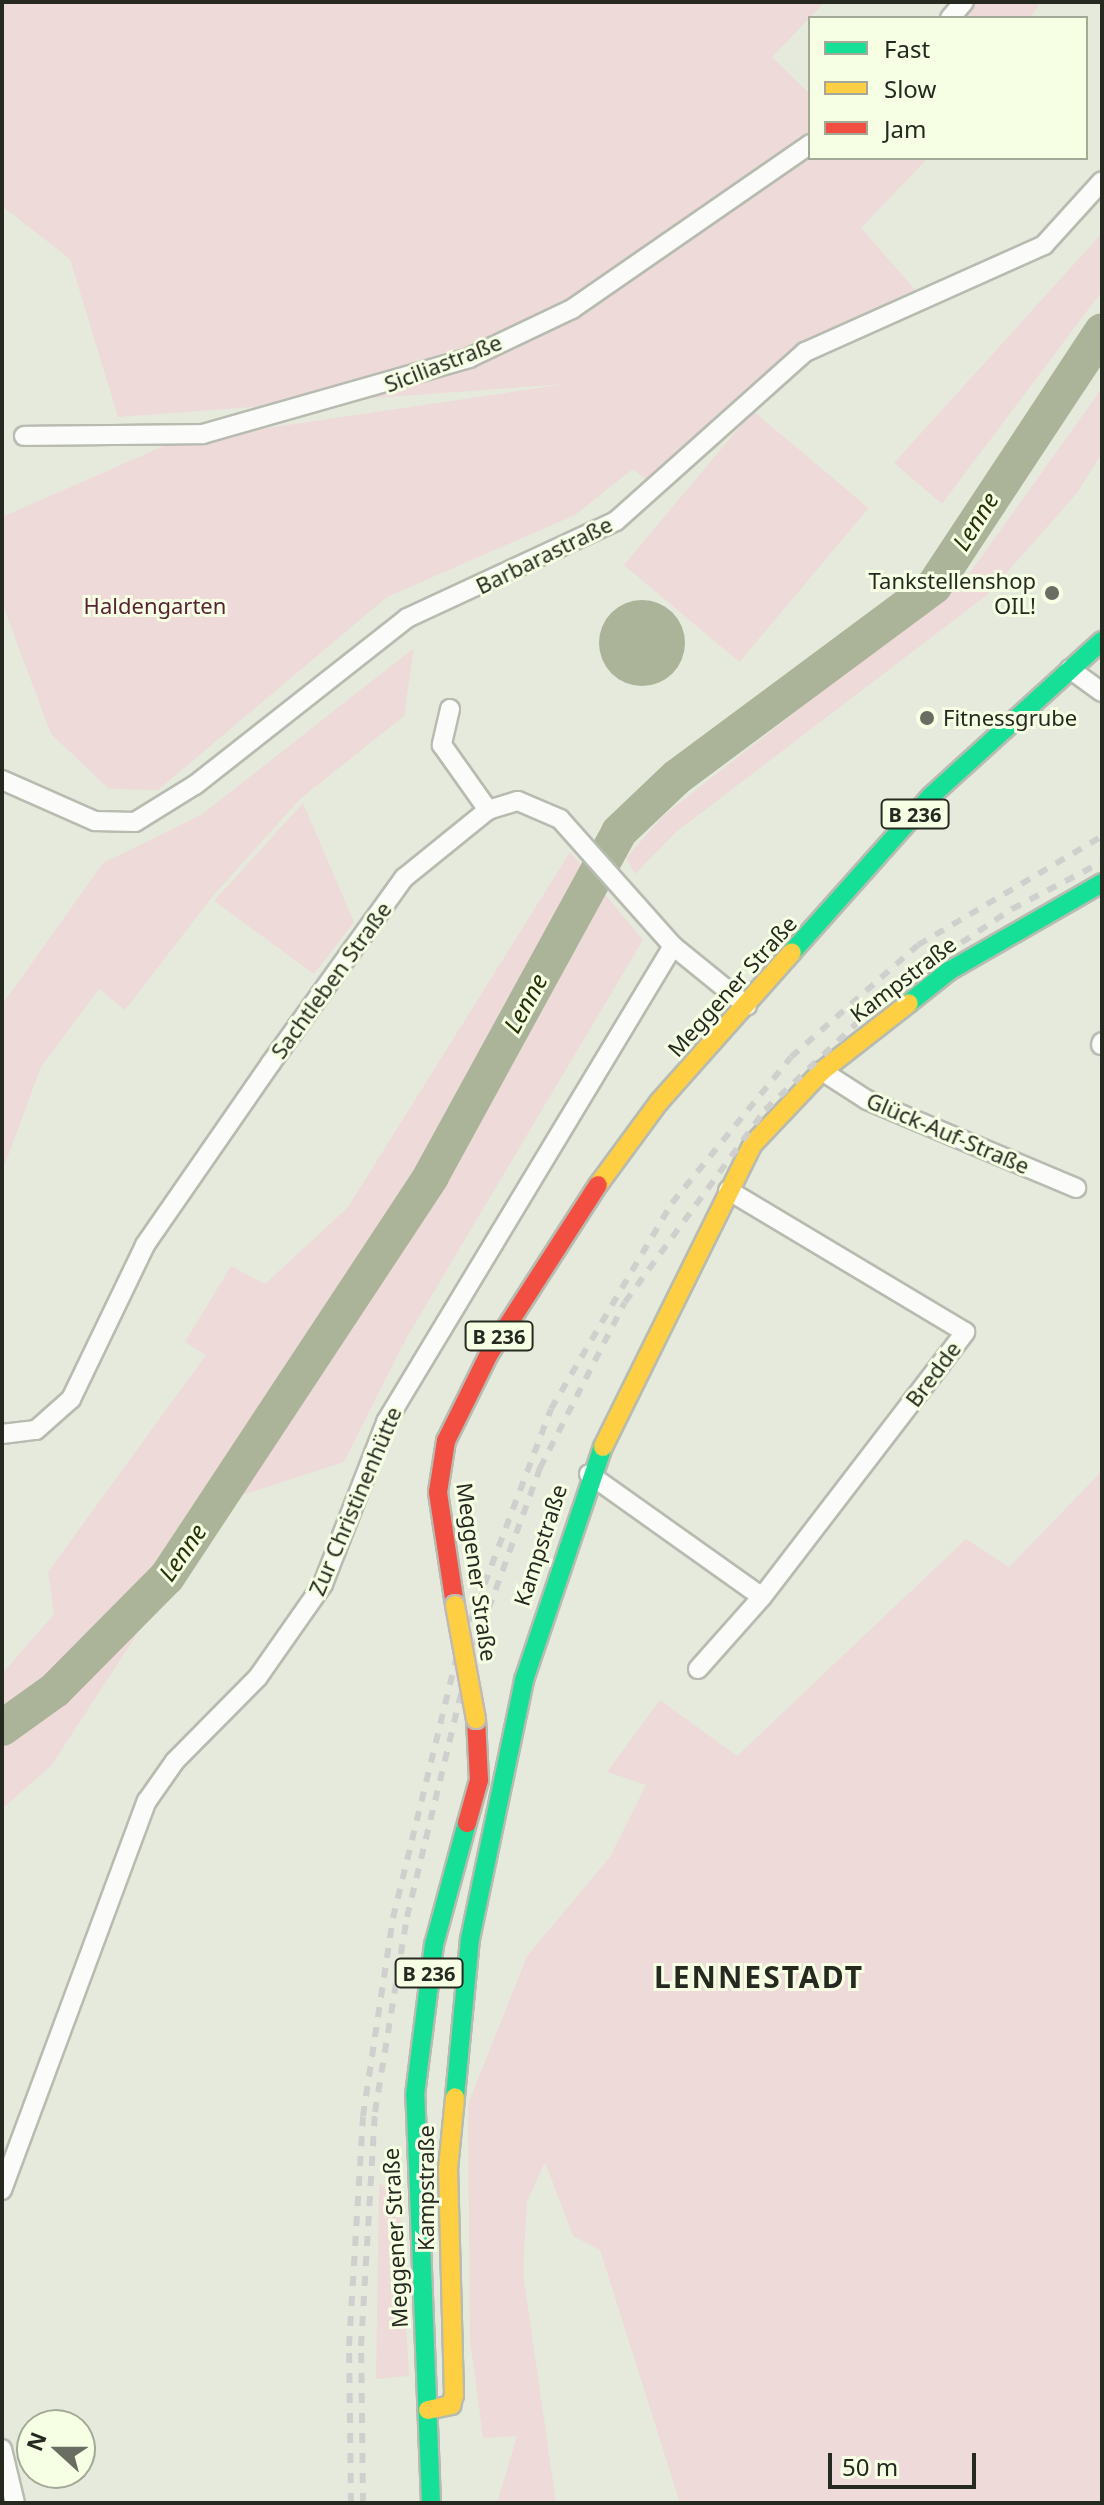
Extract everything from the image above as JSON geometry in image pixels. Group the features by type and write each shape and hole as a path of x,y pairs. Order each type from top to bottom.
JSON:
{"main road":[{"name":"Meggener Straße","path":"431,2503 415,2095 434,1945 479,1780 476,1719 438,1492 446,1441 460,1411 574,1217 659,1102 931,796 1102,641"},
{"name":"Kampstraße","path":"428,2410 451,2405 454,2395 451,2094 475,1911 524,1680 589,1474 753,1144 822,1071 949,971 1102,883"}],"street":[{"name":"Siciliastraße","path":"24,436 203,434 469,358 572,309 808,145"},
{"name":"Barbarastraße","path":"2,780 95,821 135,822 195,785 407,618 616,521 805,352 1044,245 1102,181"},
{"path":"1070,669 1102,692"},
{"path":"450,709 442,745 488,810 533,804 577,834 673,946 747,1006"},
{"name":"Sachtleben Straße","path":"2,1434 36,1430 71,1399 145,1245 262,1076 404,878 488,810"},
{"name":"Zur Christinenhütte","path":"2,2190 147,1801 272,1659 323,1584 393,1410 673,946"},
{"name":"Glück-Auf-Straße","path":"822,1071 867,1100 1076,1188"},
{"name":"Bredde","path":"698,1669 762,1597 965,1332 728,1190"},
{"path":"589,1474 762,1597"},
{"path":"2,2449 15,2503"}],"green space":[{"name":"Haldengarten","path":"2,2 825,2 808,16 808,20 772,57 808,92 808,160 926,160 861,228 918,293 801,342 653,485 633,469 575,515 387,597 158,790 109,789 51,734 2,603 2,517 173,442 565,384 118,417 70,259 2,206"},
{"path":"966,2 1041,2 1031,16 953,16"},
{"path":"1102,233 1102,291 942,504 894,463"},
{"path":"1102,388 1102,453 1077,493 987,595 676,832 635,874 626,858 663,816 967,577"},
{"path":"753,411 869,508 739,662 624,565"},
{"path":"414,648 404,716 300,799 213,896 125,1010 99,989 41,1067 2,1172 2,1005 103,863 201,815"},
{"path":"303,803 354,922 314,974 214,901"},
{"path":"570,852 643,940 407,1337 344,1462 224,1501 51,1766 2,1809 2,1674 54,1614 48,1572 206,1355 185,1342 231,1266 265,1284 348,1207"},
{"path":"1102,1471 1102,2503 680,2503 600,2250 573,2236 545,2162 527,2202 523,2272 556,2502 497,2503 517,2436 483,2438 470,2340 468,2104 527,1956 610,1857 646,1785 607,1772 660,1700 737,1756 966,1539 1009,1567"},
{"path":"379,2183 399,2194 409,2376 376,2379"}],"shaded area":[{"path":"642,600 658,604 672,613 681,627 685,643 681,659 672,673 658,682 642,686 626,682 612,673 603,659 599,643 603,627 612,613 626,604"}],"waterway":[{"name":"Lenne","path":"2,1728 55,1690 167,1577 431,1176 619,832 677,777 934,586 1102,331"}],"railway":[{"path":"351,2503 349,2346 363,2116 393,1918 456,1659 551,1409 672,1203 791,1057 918,945 1102,836"},
{"path":"363,2503 361,2346 375,2112 407,1917 468,1665 540,1468 625,1302 765,1110 895,987 1012,909 1102,862"}],"traffic: fast":[{"path":"792,952 931,796 1102,641"},
{"path":"909,1003 949,971 1102,883"},
{"path":"455,2097 470,1939 524,1680 603,1447"},
{"path":"431,2503 415,2095 434,1945 467,1823"}],"traffic: slow":[{"path":"598,1185 659,1102 792,952"},
{"path":"603,1447 753,1144 822,1071 909,1003"},
{"path":"455,1605 476,1719"},
{"path":"428,2410 451,2405 454,2395 448,2169 455,2097"}],"traffic: jam":[{"path":"455,1605 438,1492 446,1441 489,1354 598,1185"},
{"path":"467,1823 479,1780 476,1719"}],"place":[{"name":"Tankstellenshop OIL!","path":"1052,593"},
{"name":"Fitnessgrube","path":"927,718"}],"district":[{"name":"LENNESTADT","path":"759,1977"}]}
